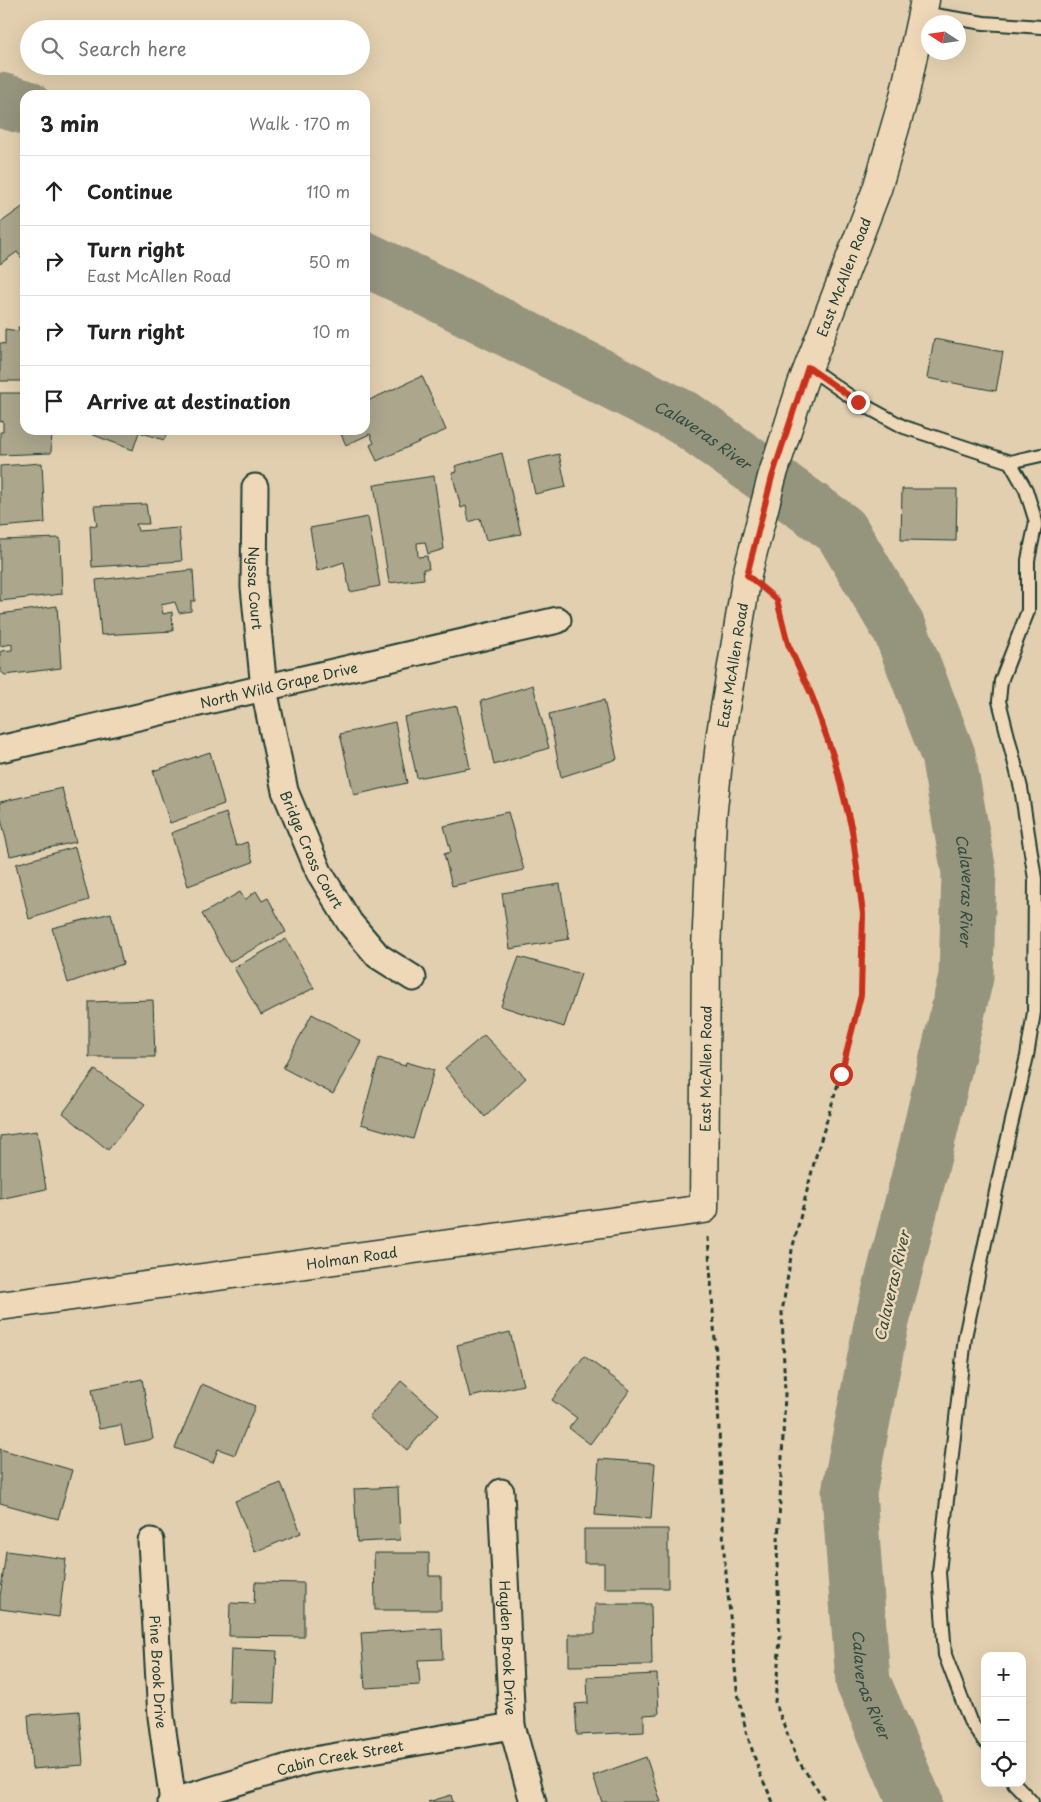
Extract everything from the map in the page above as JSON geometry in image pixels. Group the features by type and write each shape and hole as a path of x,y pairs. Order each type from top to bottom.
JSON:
{"street":[{"name":"East McAllen Road","path":"704,1209 706,950 712,818 721,733 750,563 772,477 808,367 877,189 904,97 924,6"},
{"name":"Nyssa Court","path":"255,487 254,587 264,689"},
{"name":"North Wild Grape Drive","path":"0,750 558,620"},
{"name":"Bridge Cross Court","path":"264,689 285,791 319,872 350,922 378,956 413,978"},
{"name":"Holman Road","path":"0,1306 704,1209"},
{"name":"Hayden Brook Drive","path":"501,1492 512,1726 533,1802"},
{"name":"Pine Brook Drive","path":"152,1541 161,1717 172,1802"},
{"name":"Cabin Creek Street","path":"172,1802 308,1760 512,1726"}],"lane":[{"path":"924,6 984,24 1041,27"},
{"path":"808,367 858,402 904,427 1010,462 1041,455"},
{"path":"981,1736 970,1721 945,1655 939,1572 965,1337 1000,1168 1027,1056 1034,1012 1035,879 1021,788 999,701 1001,680 1034,596 1028,560 1036,522 1026,490 1010,462"},
{"path":"1018,1787 1032,1802"}],"path":[{"path":"750,563 777,600 788,644 812,696 834,758 852,830 863,914 861,995 841,1074 815,1159 792,1250 782,1312 785,1394 776,1563 780,1639 775,1702 796,1759 826,1802"},
{"path":"704,1209 710,1251 724,1552 736,1690 760,1774 773,1802"}],"building":[{"path":"20,209 20,256 17,252 0,264 0,223"},
{"path":"18,327 20,327 20,381 0,381 0,343 5,344 5,329 19,331"},
{"path":"934,339 1003,352 996,391 927,378"},
{"path":"422,376 446,430 377,461 370,445 374,443 370,434 370,400"},
{"path":"0,393 20,393 20,435 52,435 51,453 0,455 0,432 3,432 3,421 0,422"},
{"path":"94,435 138,435 133,450"},
{"path":"148,435 166,435 164,440"},
{"path":"341,435 368,435 346,445"},
{"path":"502,453 521,534 486,540 480,518 469,522 466,506 461,508 452,473 457,472 455,466"},
{"path":"559,454 566,487 535,494 528,461"},
{"path":"42,463 45,523 0,527 0,466"},
{"path":"434,476 444,549 428,554 425,542 417,543 418,557 427,556 429,569 423,569 424,579 389,583 374,485"},
{"path":"902,489 957,489 956,541 901,540"},
{"path":"146,504 149,524 136,524 138,531 179,528 182,561 92,567 90,525 97,526 94,506"},
{"path":"368,517 380,586 350,592 344,562 317,571 310,528"},
{"path":"60,538 62,594 0,601 0,540"},
{"path":"193,570 195,601 191,601 191,611 179,613 175,602 161,605 163,614 172,612 173,631 101,635 96,580"},
{"path":"57,606 61,668 5,675 0,671 0,653 1,651 12,650 12,644 0,646 0,614"},
{"path":"533,685 549,748 494,765 481,701"},
{"path":"604,700 617,759 561,777 549,714"},
{"path":"457,706 470,768 417,778 404,717"},
{"path":"395,722 407,783 354,795 340,734"},
{"path":"210,752 224,804 170,823 153,771"},
{"path":"62,788 76,842 10,856 0,814 0,802"},
{"path":"508,812 524,870 452,886 444,854 451,852 444,826"},
{"path":"226,813 236,846 247,842 253,862 188,886 171,833"},
{"path":"75,847 89,900 29,919 16,864"},
{"path":"560,884 569,939 510,949 502,893"},
{"path":"256,891 262,901 268,898 286,932 229,962 202,914 240,892 245,900"},
{"path":"111,913 123,964 68,983 52,928"},
{"path":"286,939 314,988 261,1015 234,968"},
{"path":"519,957 581,974 564,1027 501,1006"},
{"path":"153,1000 155,1057 89,1057 89,1002"},
{"path":"312,1014 361,1041 333,1094 283,1068"},
{"path":"484,1035 526,1078 485,1117 445,1068"},
{"path":"379,1058 405,1066 406,1062 434,1070 413,1139 361,1124"},
{"path":"95,1070 145,1104 108,1150 63,1113"},
{"path":"37,1131 46,1189 0,1199 0,1136"},
{"path":"510,1332 523,1385 470,1397 457,1345"},
{"path":"584,1356 630,1390 590,1444 569,1428 577,1418 552,1400"},
{"path":"142,1379 153,1439 125,1445 121,1425 99,1429 92,1389"},
{"path":"401,1381 439,1414 407,1450 369,1417"},
{"path":"202,1384 255,1406 235,1455 218,1449 213,1463 175,1448"},
{"path":"0,1449 72,1470 58,1519 0,1503"},
{"path":"599,1459 655,1463 651,1519 595,1515"},
{"path":"281,1483 301,1533 255,1552 235,1501"},
{"path":"398,1487 400,1540 357,1542 354,1489"},
{"path":"584,1529 668,1529 668,1588 604,1588 604,1563 584,1563"},
{"path":"6,1551 66,1559 59,1617 0,1609"},
{"path":"374,1553 429,1553 429,1576 441,1576 441,1610 375,1610"},
{"path":"255,1582 304,1583 304,1637 229,1636 230,1603 254,1604"},
{"path":"595,1604 651,1604 652,1665 569,1666 569,1634 595,1634"},
{"path":"442,1628 443,1659 418,1660 420,1685 365,1688 361,1633"},
{"path":"231,1649 277,1651 274,1703 229,1702"},
{"path":"657,1674 659,1714 644,1715 644,1732 577,1735 575,1704 588,1703 587,1677"},
{"path":"79,1711 83,1765 32,1769 28,1715"},
{"path":"646,1757 661,1802 602,1802 593,1776"},
{"path":"451,1795 453,1802 428,1802"}],"waterway":[{"name":"Calaveras River","path":"0,100 20,106"},
{"name":"Calaveras River","path":"370,261 686,419 841,530 901,632 948,755 969,872 966,977 926,1148 881,1325 849,1493 863,1682 915,1802"}],"route":[{"path":"841,1074 861,995 863,914 852,830 834,758 812,696 788,644 777,600 747,575 772,477 808,367 858,402"}]}
